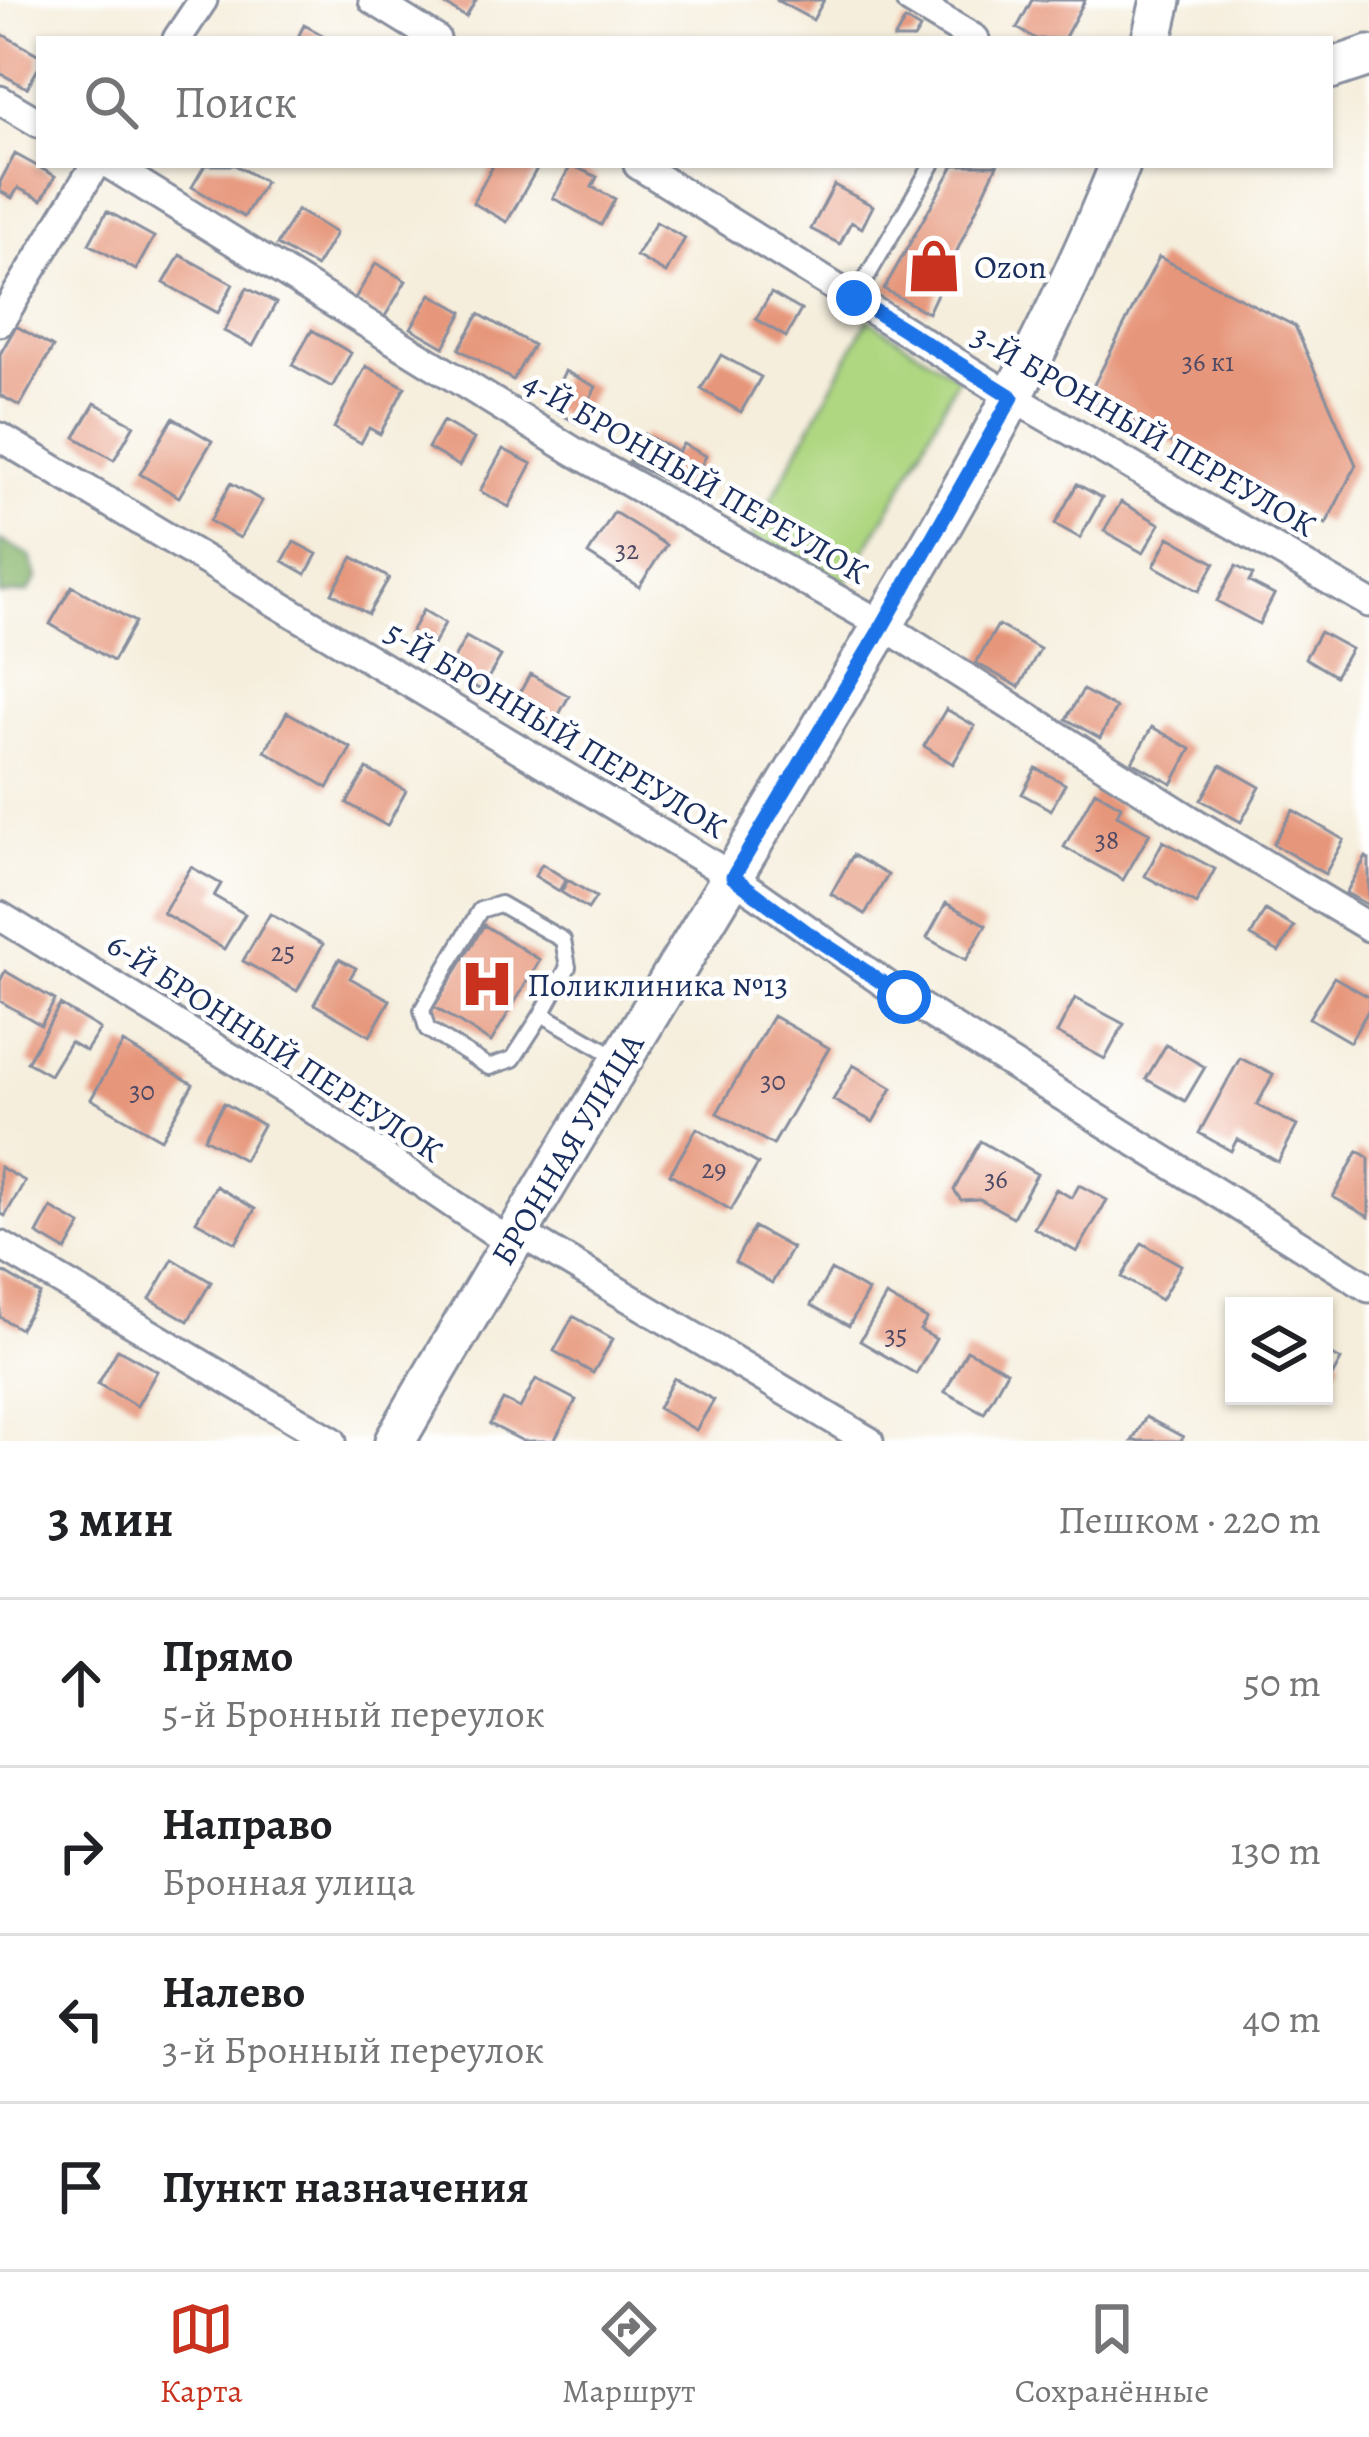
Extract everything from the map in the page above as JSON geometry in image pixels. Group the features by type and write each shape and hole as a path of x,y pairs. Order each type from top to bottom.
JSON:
{"street":[{"path":"179,36 203,0"},
{"path":"373,0 431,36"},
{"path":"910,0 970,36"},
{"path":"1153,36 1161,0"},
{"path":"1333,67 1369,56"},
{"path":"0,100 36,121"},
{"path":"0,322 93,168"},
{"name":"4-Й БРОННЫЙ ПЕРЕУЛОК","path":"115,168 574,452 883,625 1369,927"},
{"name":"3-Й БРОННЫЙ ПЕРЕУЛОК","path":"643,168 1012,397 1369,603"},
{"name":"БРОННАЯ УЛИЦА","path":"395,1441 883,625 1012,397 1071,282 1119,168"},
{"name":"5-Й БРОННЫЙ ПЕРЕУЛОК","path":"0,437 733,877 904,997 1369,1288"},
{"name":"6-Й БРОННЫЙ ПЕРЕУЛОК","path":"0,916 513,1237 869,1441"},
{"path":"0,1245 332,1441"}],"lane":[{"path":"854,298 930,168"},
{"path":"500,904 562,940 568,967 542,1014 513,1059 489,1066 427,1029 422,1010 480,910 500,904"},
{"path":"542,1014 621,1060"}],"green space":[{"path":"868,319 958,377 900,491 843,587 751,538"},
{"path":"0,540 30,556 37,578 28,592 0,595"}],"building":[{"path":"437,0 476,0 466,17"},
{"path":"776,0 824,0 813,20"},
{"path":"1032,0 1085,0 1066,36 1031,36 1017,28"},
{"path":"905,20 920,29 916,36 896,36"},
{"path":"304,25 324,36 298,36"},
{"path":"0,33 36,53 36,72 27,88 0,73"},
{"path":"15,154 55,176 42,200 18,188 12,198 0,191"},
{"path":"203,168 240,168 265,182 244,217 192,187"},
{"path":"491,168 537,168 507,222 473,203"},
{"path":"569,168 578,168 597,177 592,187 615,199 601,225 553,198"},
{"path":"952,168 996,168 928,313 884,289"},
{"path":"834,185 873,206 862,228 851,222 840,244 811,229"},
{"path":"297,210 336,233 316,267 277,245"},
{"path":"107,211 154,237 136,270 89,244"},
{"path":"656,222 685,238 666,273 636,256"},
{"path":"180,255 233,284 218,313 164,283"},
{"path":"1159,257 1295,326 1356,465 1326,524 1087,398"},
{"path":"376,263 406,281 384,318 354,300"},
{"path":"247,288 276,303 253,346 224,331"},
{"path":"771,293 801,310 786,337 756,319"},
{"path":"431,294 463,312 444,347 411,328"},
{"path":"479,314 533,345 513,380 459,349"},
{"path":"16,326 53,347 20,406 0,395 0,354"},
{"path":"312,330 351,353 332,387 292,365"},
{"path":"721,355 761,377 741,412 701,389"},
{"path":"366,366 405,387 380,434 369,428 361,443 334,428"},
{"path":"565,371 596,387 577,423 547,407"},
{"path":"95,403 134,425 114,460 75,437"},
{"path":"173,418 212,441 179,497 140,474"},
{"path":"443,421 474,439 459,466 428,448"},
{"path":"644,434 678,452 683,444 706,456 688,492 629,462"},
{"path":"503,449 532,464 509,507 480,491"},
{"path":"231,483 262,501 240,538 210,521"},
{"path":"1077,484 1102,498 1080,538 1055,524"},
{"path":"1121,502 1160,524 1143,553 1104,531"},
{"path":"614,512 666,545 639,587 588,554"},
{"path":"1169,537 1215,563 1199,591 1154,566"},
{"path":"294,542 317,554 306,574 283,561"},
{"path":"353,557 389,578 368,614 332,593"},
{"path":"1236,566 1253,575 1249,582 1274,595 1259,624 1217,601"},
{"path":"72,586 135,622 113,661 50,624"},
{"path":"423,610 445,623 432,647 410,634"},
{"path":"998,625 1040,649 1019,687 976,663"},
{"path":"1320,632 1351,649 1335,676 1305,658"},
{"path":"466,637 501,656 481,690 447,671"},
{"path":"530,674 569,696 550,731 511,709"},
{"path":"1083,690 1116,708 1100,738 1066,719"},
{"path":"946,709 975,726 953,764 924,746"},
{"path":"287,712 351,748 328,788 265,751"},
{"path":"1152,727 1191,749 1172,784 1132,762"},
{"path":"1221,765 1260,787 1241,822 1201,800"},
{"path":"1036,768 1065,784 1051,810 1022,794"},
{"path":"367,769 406,791 387,826 347,803"},
{"path":"1095,791 1121,806 1117,815 1150,833 1123,880 1064,847"},
{"path":"1293,810 1344,840 1325,874 1273,844"},
{"path":"1163,841 1215,869 1196,904 1145,876"},
{"path":"853,855 888,875 865,914 831,894"},
{"path":"1366,857 1369,859 1369,905 1346,893"},
{"path":"542,864 566,879 559,891 535,876"},
{"path":"191,867 221,884 214,896 245,914 224,949 163,913"},
{"path":"568,880 596,897 588,909 561,892"},
{"path":"946,903 986,925 966,960 927,938"},
{"path":"1265,910 1294,927 1279,952 1251,936"},
{"path":"270,914 323,944 297,991 243,961"},
{"name":"Поликлиника №13","path":"484,925 540,960 491,1042 434,1007"},
{"path":"339,959 356,968 350,978 390,1000 370,1036 314,1004"},
{"path":"5,971 55,1000 41,1025 0,1001"},
{"path":"1334,977 1369,997 1369,1009 1350,1042 1309,1018"},
{"path":"1075,998 1124,1024 1105,1059 1057,1033"},
{"path":"60,1005 100,1029 86,1051 70,1042 50,1075 27,1062"},
{"path":"773,1016 829,1048 773,1145 717,1113"},
{"path":"123,1043 193,1084 161,1139 91,1099"},
{"path":"1166,1045 1205,1067 1185,1101 1146,1079"},
{"path":"1240,1058 1273,1075 1257,1105 1297,1126 1278,1162 1237,1139 1231,1151 1199,1133"},
{"path":"853,1065 892,1088 873,1122 833,1100"},
{"path":"224,1103 263,1125 244,1160 204,1138"},
{"path":"697,1128 758,1164 731,1210 670,1174"},
{"path":"980,1141 1037,1174 1013,1217 980,1199 961,1200 954,1190"},
{"path":"1358,1151 1369,1158 1369,1217 1333,1197"},
{"path":"0,1167 25,1181 5,1216 0,1213"},
{"path":"1079,1185 1107,1200 1077,1252 1034,1228 1056,1189 1072,1198"},
{"path":"216,1186 255,1209 236,1243 196,1221"},
{"path":"51,1208 81,1225 66,1251 37,1234"},
{"path":"754,1227 792,1248 772,1283 735,1262"},
{"path":"1142,1243 1181,1265 1161,1300 1122,1277"},
{"path":"173,1259 211,1282 188,1321 150,1299"},
{"path":"0,1270 40,1294 20,1329 0,1317"},
{"path":"831,1270 868,1291 849,1326 811,1305"},
{"path":"886,1296 927,1319 920,1330 936,1339 916,1374 860,1341"},
{"path":"573,1316 613,1339 593,1373 554,1351"},
{"path":"118,1349 157,1371 137,1406 98,1384"},
{"path":"967,1350 1007,1371 984,1413 945,1392"},
{"path":"674,1378 714,1400 696,1430 658,1408"},
{"path":"536,1379 576,1400 554,1441 523,1441 490,1424 503,1400 520,1408"},
{"path":"1146,1417 1183,1437 1181,1441 1132,1441"}],"place":[{"name":"Ozon","path":"934,266"},
{"name":"Поликлиника №13","path":"487,984"}],"route":[{"path":"854,298 1012,397 733,877 904,997"}]}
